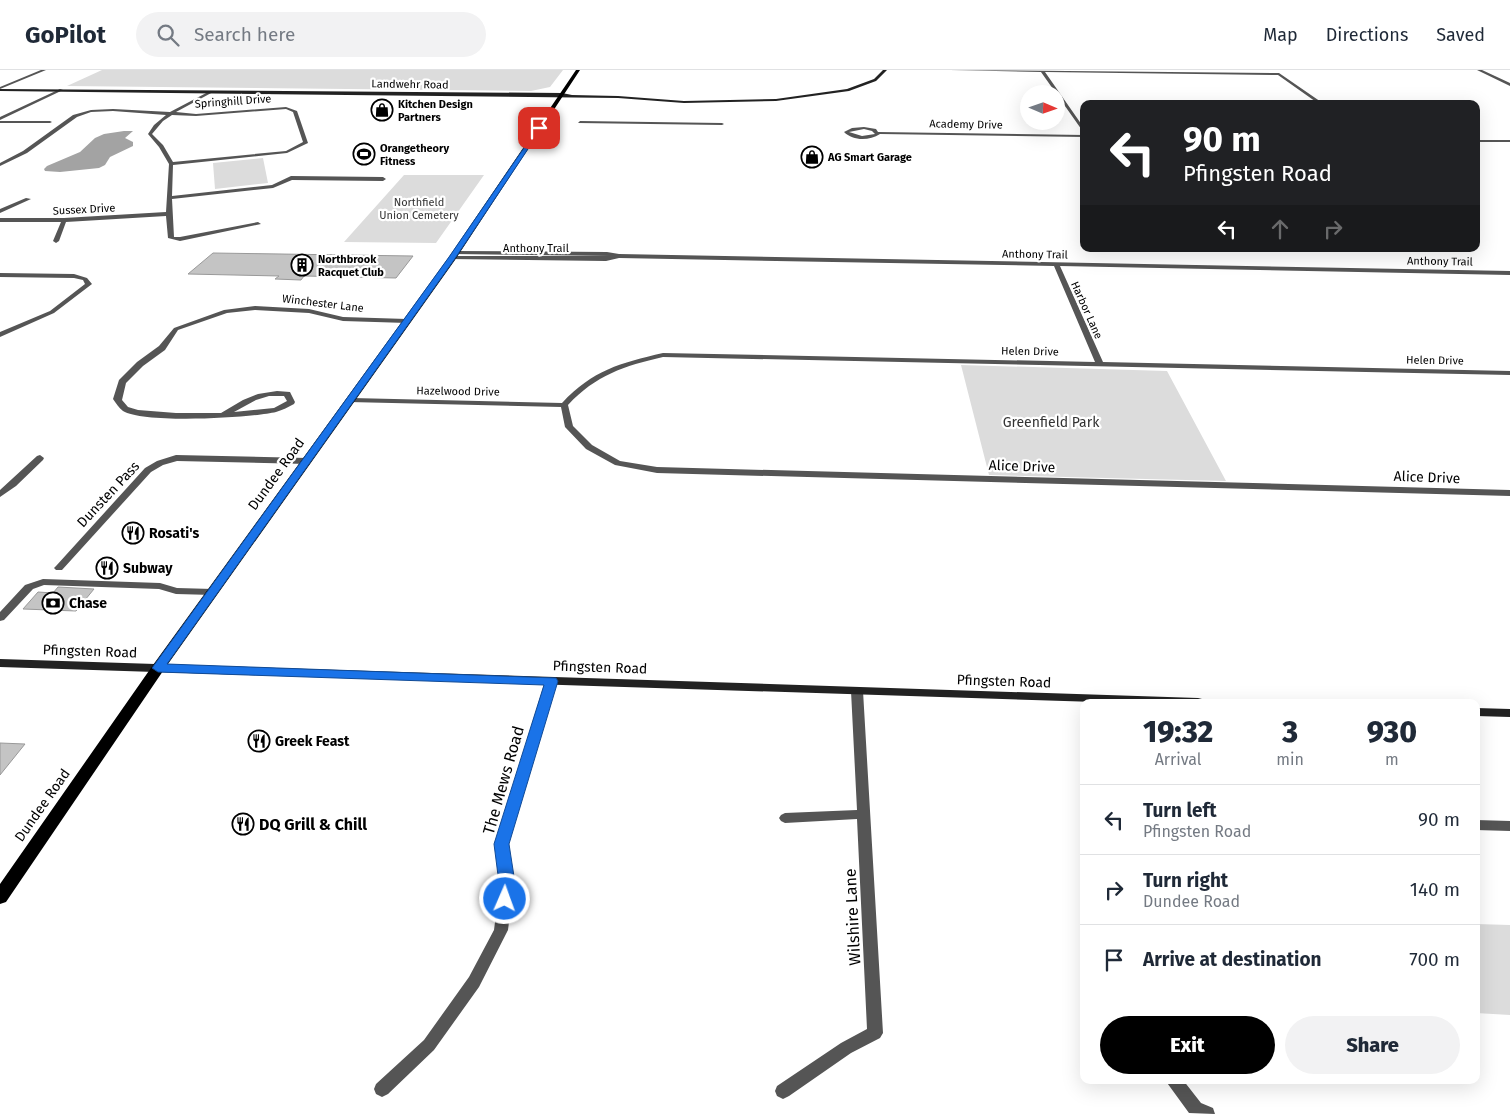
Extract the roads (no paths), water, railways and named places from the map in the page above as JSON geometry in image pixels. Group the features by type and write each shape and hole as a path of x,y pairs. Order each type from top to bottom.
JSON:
{"main road":[{"name":"Dundee Road","path":"0,897 158,668 352,400 454,255 578,70"},
{"name":"Landwehr Road","path":"0,89 574,96 684,102 804,97 848,90 875,80 885,70"},
{"name":"Landwehr Road","path":"762,100 832,90 856,83 871,75"},
{"name":"Pfingsten Road","path":"0,663 1105,699"},
{"path":"1480,712 1510,713"}],"street":[{"path":"0,89 44,70"},
{"path":"952,70 1279,74 1316,100"},
{"path":"1479,70 1510,86"},
{"path":"1042,71 1080,126"},
{"path":"1500,81 1510,81"},
{"path":"0,121 61,90"},
{"path":"211,92 193,103 168,114 156,124 150,134 161,146 171,164 169,214 171,238 180,239 258,224"},
{"name":"Springhill Drive","path":"0,165 25,152 75,116 91,111 113,110 196,115 286,108 295,111 306,142 287,152 171,164"},
{"path":"0,121 50,122"},
{"path":"580,122 722,124"},
{"name":"Academy Drive","path":"878,133 875,136 862,137 852,136 846,132 864,128 878,133 1080,136"},
{"path":"1480,141 1510,142"},
{"path":"170,198 273,186 291,178 383,179"},
{"path":"0,211 28,199"},
{"name":"Sussex Drive","path":"0,220 64,220 169,214"},
{"path":"56,241 64,220"},
{"name":"Anthony Trail","path":"454,255 607,254 742,260 1510,278"},
{"name":"Anthony Trail","path":"643,262 742,260"},
{"name":"Anthony Trail","path":"1057,267 1510,273"},
{"name":"Harbor Lane","path":"1057,267 1100,364"},
{"path":"0,275 74,276 86,279 89,284 52,312 0,334"},
{"name":"Winchester Lane","path":"223,415 252,398 272,392 287,394 291,402 277,410 256,413 223,415 151,414 127,410 117,399 122,382 140,364 162,348 176,329 226,312 255,308 309,311 343,319 407,321"},
{"name":"Helen Drive","path":"564,405 583,386 612,370 638,360 663,355 1510,373"},
{"name":"Hazelwood Drive","path":"352,400 564,405"},
{"name":"Alice Drive","path":"564,405 569,427 589,447 618,463 657,470 1510,493"},
{"path":"0,494 40,458"},
{"name":"Dunsten Pass","path":"59,568 148,470 160,463 176,458 307,461"},
{"path":"0,618 29,587 43,582 160,586 176,591 213,592"},
{"name":"The Mews Road","path":"382,1089 429,1045 474,982 501,930 507,883 502,844 551,681"},
{"name":"Wilshire Lane","path":"783,1091 846,1048 875,1033 857,691"},
{"path":"785,818 864,814"},
{"path":"1480,825 1510,826"},
{"path":"1177,1084 1195,1108 1206,1114"}],"place":[{"name":"Kitchen Design Partners","path":"382,110"},
{"name":"Orangetheory Fitness","path":"364,154"},
{"name":"AG Smart Garage","path":"812,157"},
{"name":"Northbrook Racquet Club","path":"302,265"},
{"name":"Rosati's","path":"133,533"},
{"name":"Subway","path":"107,568"},
{"name":"Chase","path":"53,603"},
{"name":"Greek Feast","path":"259,741"},
{"name":"DQ Grill & Chill","path":"243,824"}],"park label":[{"name":"Northfield Union Cemetery","path":"419,208"},
{"name":"Greenfield Park","path":"1051,422"}]}
